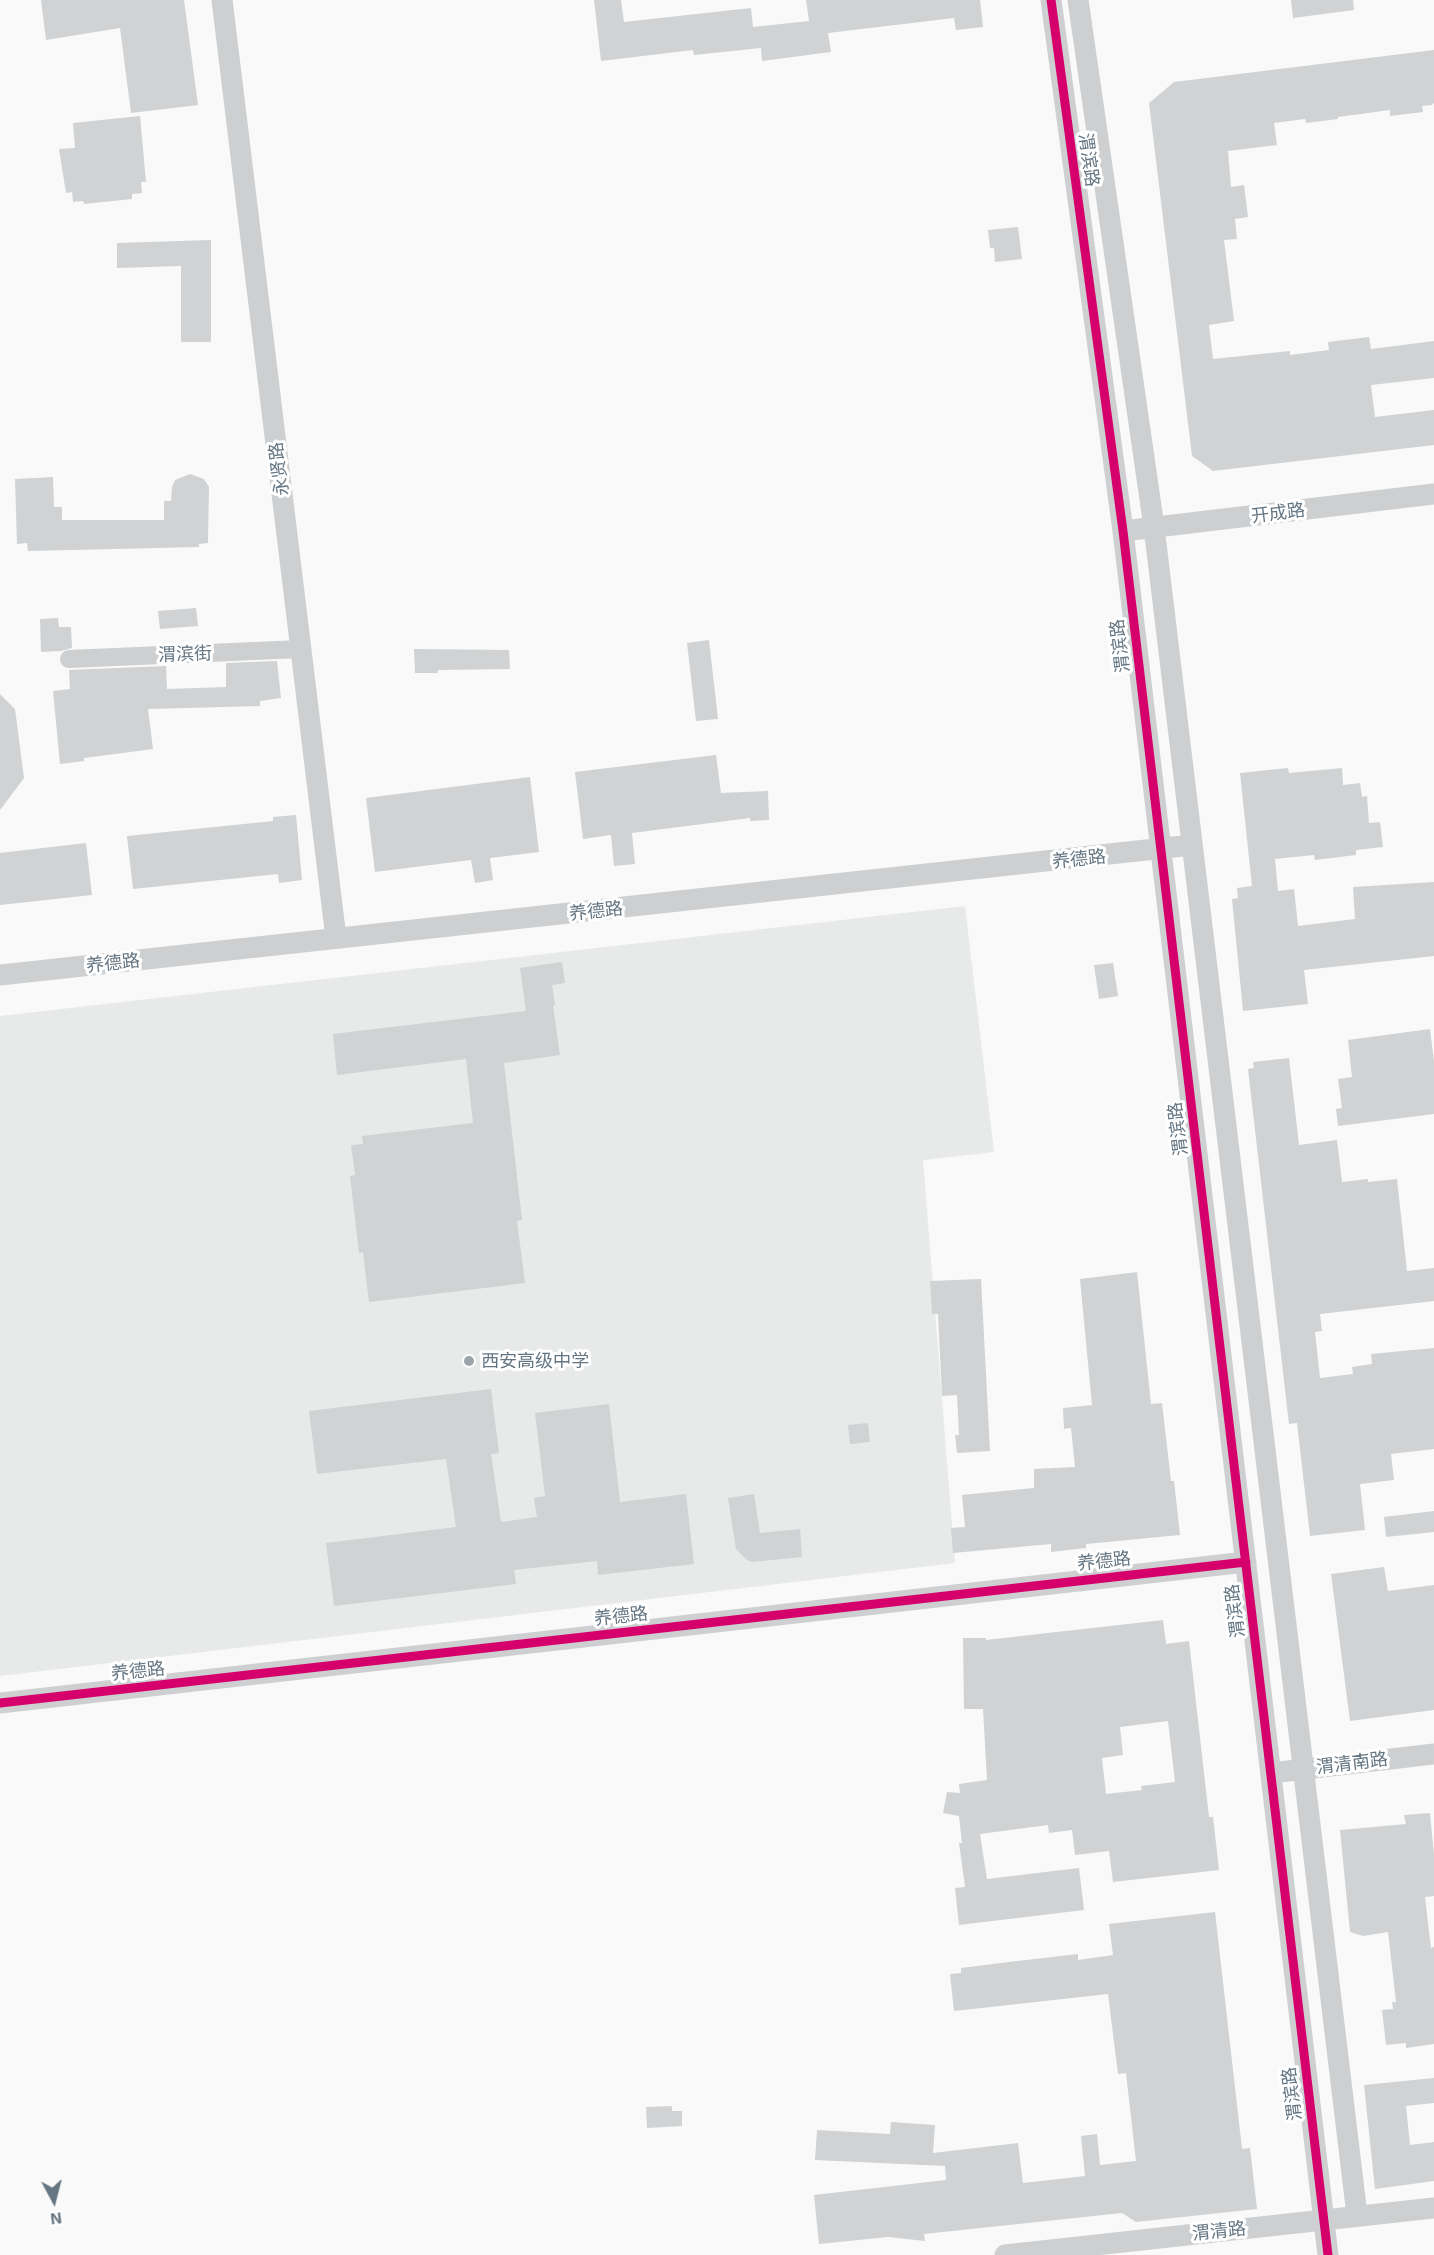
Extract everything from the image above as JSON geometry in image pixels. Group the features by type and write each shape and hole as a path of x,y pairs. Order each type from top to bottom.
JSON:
{"street":[{"name":"永贤路","path":"222,0 336,938"},
{"name":"渭滨路","path":"1051,0 1123,531 1328,2255"},
{"name":"渭滨路","path":"1078,0 1154,527 1357,2215"},
{"name":"开成路","path":"1123,531 1434,494"},
{"name":"渭滨街","path":"69,659 301,649"},
{"name":"养德路","path":"0,975 1192,845"},
{"name":"养德路","path":"0,1703 1245,1562"},
{"name":"渭清南路","path":"1271,1773 1434,1754"},
{"name":"渭清路","path":"1005,2255 1434,2208"}],"shaded area":[{"name":"西安高级中学","path":"965,906 994,1152 923,1160 955,1563 0,1676 0,1016"}],"building":[{"path":"41,0 184,0 198,105 131,113 120,28 46,40"},
{"path":"594,0 621,0 624,22 751,8 753,27 809,21 806,0 980,0 983,27 956,30 954,18 828,33 831,52 762,61 761,48 694,55 693,50 601,61"},
{"path":"1291,0 1353,0 1354,10 1293,18"},
{"path":"1434,50 1434,103 1422,106 1423,112 1390,116 1390,110 1306,123 1305,119 1274,123 1277,145 1228,151 1231,187 1244,185 1248,217 1235,219 1237,239 1224,240 1234,321 1209,325 1213,359 1290,351 1290,355 1329,350 1328,342 1369,337 1371,349 1434,341 1434,378 1371,385 1375,417 1434,410 1434,445 1213,471 1192,456 1149,103 1174,82"},
{"path":"140,116 146,182 141,182 142,193 132,194 132,199 84,204 83,201 73,202 72,192 66,193 59,149 75,148 73,123"},
{"path":"1018,227 1022,259 995,262 994,248 990,248 988,230"},
{"path":"211,240 211,342 181,342 181,266 117,268 117,243"},
{"path":"190,474 204,479 209,487 208,543 199,544 199,547 28,551 27,543 17,544 15,479 53,477 54,507 62,507 62,520 164,520 164,501 171,501 175,480"},
{"path":"196,608 198,626 160,629 158,611"},
{"path":"58,618 59,627 71,627 72,648 41,652 40,619"},
{"path":"709,640 718,719 696,721 687,643"},
{"path":"414,649 509,650 510,669 438,670 438,673 415,673"},
{"path":"277,661 281,698 260,701 260,706 148,709 153,749 84,758 84,761 60,764 53,691 70,689 69,670 166,666 167,689 226,687 226,663"},
{"path":"0,694 15,709 24,778 0,810"},
{"path":"716,755 721,793 768,791 769,820 750,821 750,818 632,833 635,864 614,866 611,835 583,839 575,772"},
{"path":"1288,768 1289,773 1342,768 1343,785 1360,783 1362,797 1367,796 1369,823 1380,822 1383,847 1356,850 1356,855 1315,860 1314,855 1275,859 1278,891 1294,889 1298,926 1355,919 1353,887 1434,882 1434,956 1304,970 1308,1004 1243,1011 1232,899 1238,898 1237,888 1252,886 1240,773"},
{"path":"530,777 539,852 490,858 493,880 475,883 471,860 375,872 366,798"},
{"path":"296,815 302,880 279,883 278,874 133,889 127,836 273,821 273,817"},
{"path":"86,843 92,895 0,905 0,853"},
{"path":"562,962 565,983 552,985 560,1055 504,1063 522,1220 517,1221 525,1283 369,1302 363,1252 359,1253 350,1176 355,1175 351,1145 363,1144 362,1136 473,1123 466,1059 337,1075 333,1034 526,1011 520,968"},
{"path":"1113,963 1118,996 1099,999 1094,965"},
{"path":"1430,1029 1434,1062 1434,1114 1338,1126 1336,1109 1342,1108 1338,1079 1352,1077 1348,1040"},
{"path":"1289,1058 1299,1145 1337,1140 1342,1182 1397,1179 1407,1271 1434,1268 1434,1301 1320,1314 1322,1331 1315,1332 1320,1378 1353,1374 1352,1367 1372,1364 1371,1354 1434,1348 1434,1449 1391,1454 1394,1480 1360,1484 1365,1530 1310,1536 1297,1423 1289,1424 1248,1069 1254,1068 1253,1062"},
{"path":"1137,1272 1151,1404 1162,1403 1180,1535 1086,1544 1086,1548 1051,1552 1051,1544 953,1553 951,1528 965,1527 962,1495 1034,1488 1034,1469 1075,1467 1071,1428 1064,1429 1063,1408 1092,1405 1080,1279"},
{"path":"981,1279 990,1451 957,1453 955,1435 959,1435 957,1395 942,1396 938,1314 932,1314 930,1281"},
{"path":"491,1389 499,1453 491,1454 501,1522 537,1517 534,1498 545,1496 535,1413 609,1404 620,1502 686,1494 694,1564 598,1575 597,1561 514,1570 516,1584 334,1606 326,1543 456,1527 446,1459 317,1474 309,1411"},
{"path":"868,1423 870,1442 850,1444 848,1425"},
{"path":"754,1494 760,1533 800,1529 802,1557 752,1562 736,1549 728,1498"},
{"path":"1434,1511 1434,1532 1386,1537 1384,1517"},
{"path":"1384,1567 1388,1591 1434,1585 1434,1710 1350,1721 1331,1574"},
{"path":"1163,1620 1166,1644 1189,1641 1209,1817 1213,1817 1219,1870 1113,1882 1109,1851 1075,1855 1072,1830 1049,1833 1048,1825 980,1834 987,1879 1079,1868 1084,1910 959,1925 955,1888 965,1887 959,1843 962,1843 959,1816 943,1813 947,1792 960,1793 959,1784 987,1780 983,1709 964,1709 963,1638 986,1638 986,1640","holes":["1168,1721 1175,1782 1141,1786 1142,1790 1106,1794 1102,1758 1123,1755 1120,1727"]},
{"path":"1430,1813 1434,1855 1434,1896 1425,1897 1431,1948 1434,1947 1434,2044 1406,2048 1406,2043 1386,2045 1382,2010 1393,2009 1392,2002 1396,2002 1388,1932 1363,1936 1350,1932 1340,1830 1406,1824 1404,1815"},
{"path":"1215,1912 1242,2149 1250,2148 1257,2209 1136,2222 1122,2213 924,2234 925,2241 888,2237 819,2244 814,2195 946,2180 945,2166 815,2160 817,2130 890,2134 891,2122 935,2125 933,2153 1018,2143 1023,2183 1085,2176 1081,2136 1097,2134 1100,2165 1136,2161 1126,2073 1118,2074 1108,1994 954,2011 950,1974 961,1973 961,1968 1009,1962 1078,1954 1078,1960 1113,1955 1109,1924"},
{"path":"1434,2078 1434,2103 1406,2106 1410,2145 1434,2142 1434,2181 1375,2189 1364,2085"},
{"path":"672,2106 672,2111 682,2111 682,2126 647,2128 646,2107"}],"cycle path":[{"path":"1051,0 1123,531 1328,2255"},
{"path":"0,1703 1246,1562"}],"place":[{"name":"西安高级中学","path":"469,1361"}]}
